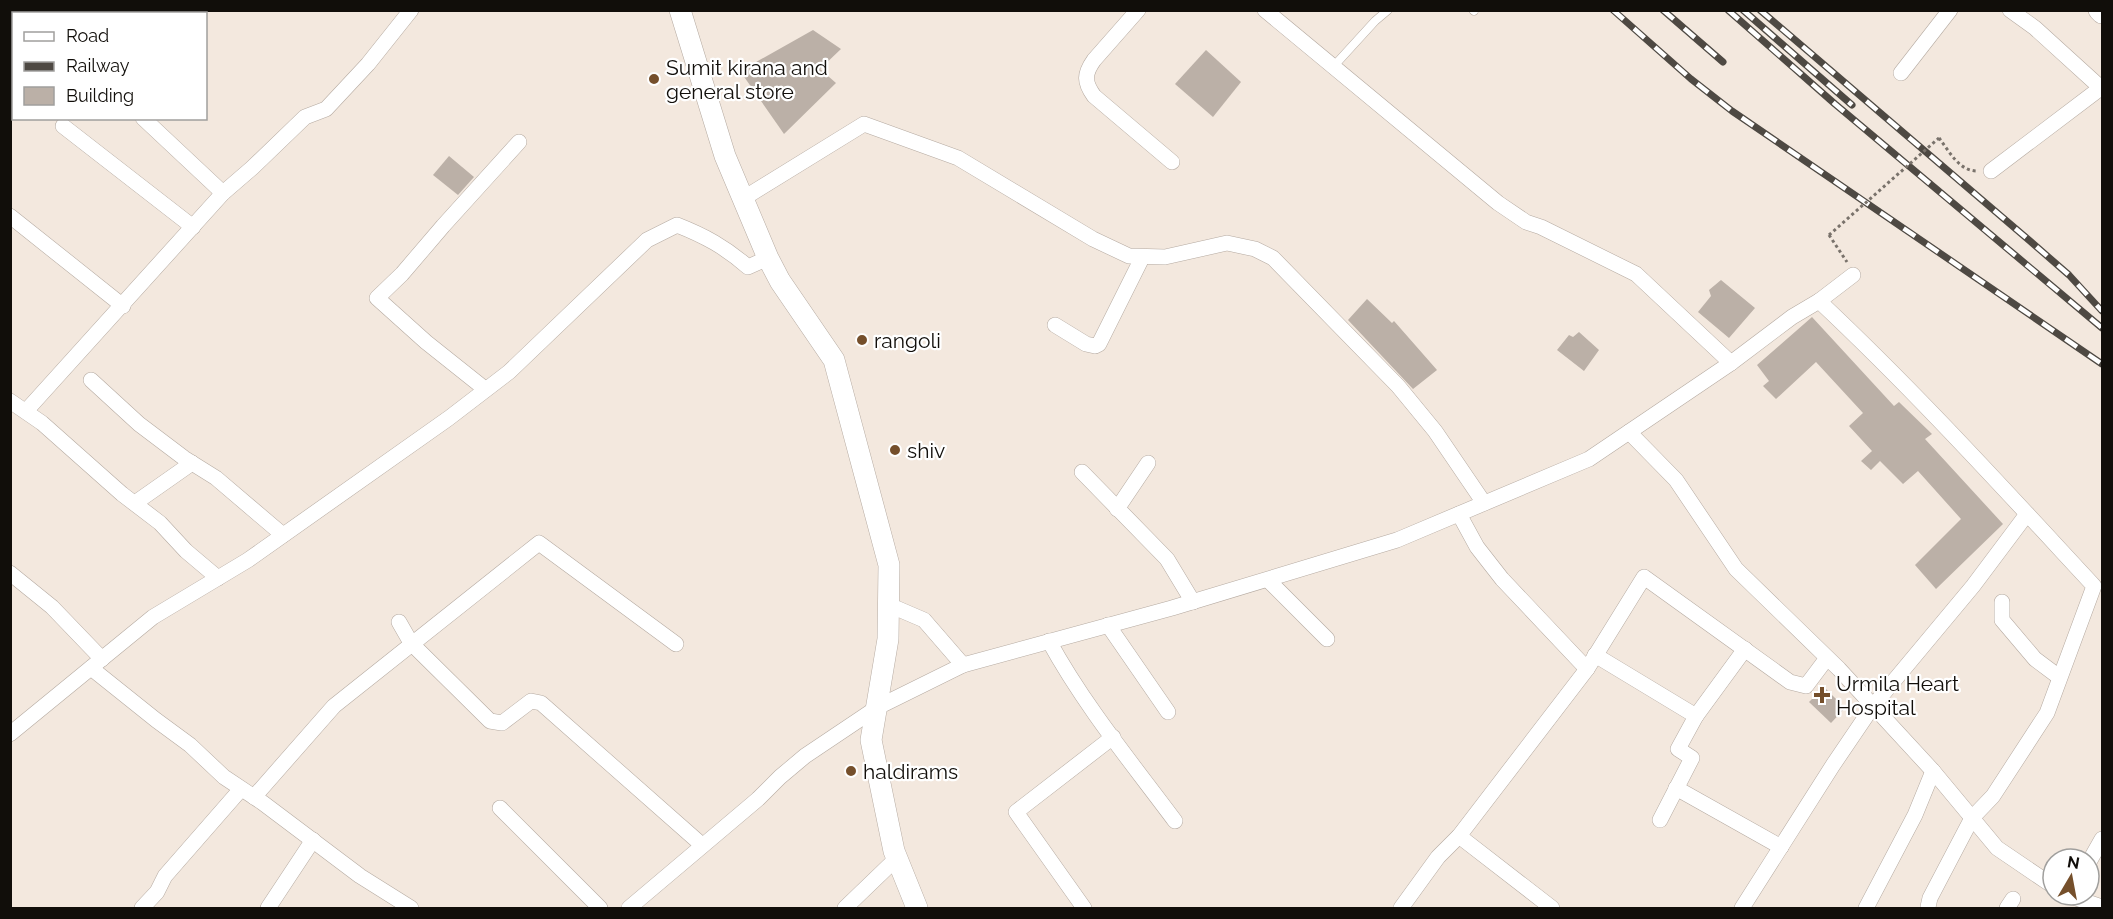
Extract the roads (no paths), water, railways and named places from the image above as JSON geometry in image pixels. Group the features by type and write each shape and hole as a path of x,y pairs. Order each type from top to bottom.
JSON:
{"main road":[{"path":"680,10 724,156 768,258 780,281 834,360 889,565 888,639 871,740 897,858 917,909"}],"street":[{"path":"26,411 123,306 222,193 252,168 305,117 326,109 368,64 411,10"},
{"path":"1138,10 1094,60 1087,69 1085,77 1094,96 1172,162"},
{"path":"1265,10 1498,202 1526,222 1541,227 1636,274 1731,363"},
{"path":"1901,73 1950,10"},
{"path":"1991,171 2102,87 2035,28 2010,10"},
{"path":"145,120 222,193"},
{"path":"744,198 864,124 958,158 1093,239 1130,256 1165,257 1227,243 1255,249 1273,258 1398,386 1435,431 1484,503"},
{"path":"63,126 193,227"},
{"path":"485,389 426,342 377,298 402,274 443,225 519,142"},
{"path":"10,216 123,306"},
{"path":"10,734 153,618 248,560 449,418 509,372 647,240 677,225 705,236 748,267 768,258"},
{"path":"1055,325 1090,346 1099,344 1142,258"},
{"path":"629,909 758,800 805,756 878,707 963,665 1193,602 1397,540 1589,459 1731,363 1792,317 1820,301 1853,275"},
{"path":"1820,301 1892,372 2094,586 2047,713 1993,796 1972,818 1930,898 1928,907"},
{"path":"91,380 139,424 216,478 283,535"},
{"path":"10,401 42,423 160,523 186,551 218,578"},
{"path":"1629,432 1676,480 1736,569 1873,706 1933,771 1997,848 2041,878"},
{"path":"135,504 192,463"},
{"path":"1117,509 1148,463"},
{"path":"1082,472 1167,559 1193,602"},
{"path":"1459,514 1477,546 1502,579 1587,669"},
{"path":"1742,909 1873,706 1973,586 2027,514"},
{"path":"142,909 157,892 165,876 334,706 539,543 676,644"},
{"path":"10,573 52,607 96,663 156,720 190,745 224,777 314,840 360,876 411,909"},
{"path":"1401,909 1437,857 1459,836 1587,669 1644,577 1790,682 1806,686 1827,658"},
{"path":"1268,580 1328,639"},
{"path":"2002,602 2002,620 2035,659 2059,678"},
{"path":"889,605 924,620 963,665"},
{"path":"399,622 411,643 490,721 502,723 531,701 541,702 702,845"},
{"path":"1108,625 1168,712"},
{"path":"1049,641 1065,670 1175,821"},
{"path":"1660,820 1692,758 1678,749 1696,716 1745,649"},
{"path":"1595,655 1696,716"},
{"path":"1084,909 1016,812 1113,737"},
{"path":"1866,909 1915,815 1933,771"},
{"path":"1676,788 1781,847"},
{"path":"500,808 600,909"},
{"path":"1459,836 1552,909"},
{"path":"268,909 314,840"},
{"path":"845,909 897,858"}],"lane":[{"path":"1333,67 1388,10"}],"railway":[{"path":"1613,10 1691,79 1732,111 2102,364"},
{"path":"1663,10 1723,62"},
{"path":"1728,10 1835,104 2102,328"},
{"path":"1743,10 1852,105"},
{"path":"1760,10 2069,275 2102,311"}],"place":[{"name":"Sumit kirana and general store","path":"654,79"},
{"name":"rangoli","path":"862,340"},
{"name":"shiv","path":"895,450"},
{"name":"Urmila Heart Hospital","path":"1822,695"},
{"name":"haldirams","path":"851,771"}]}
